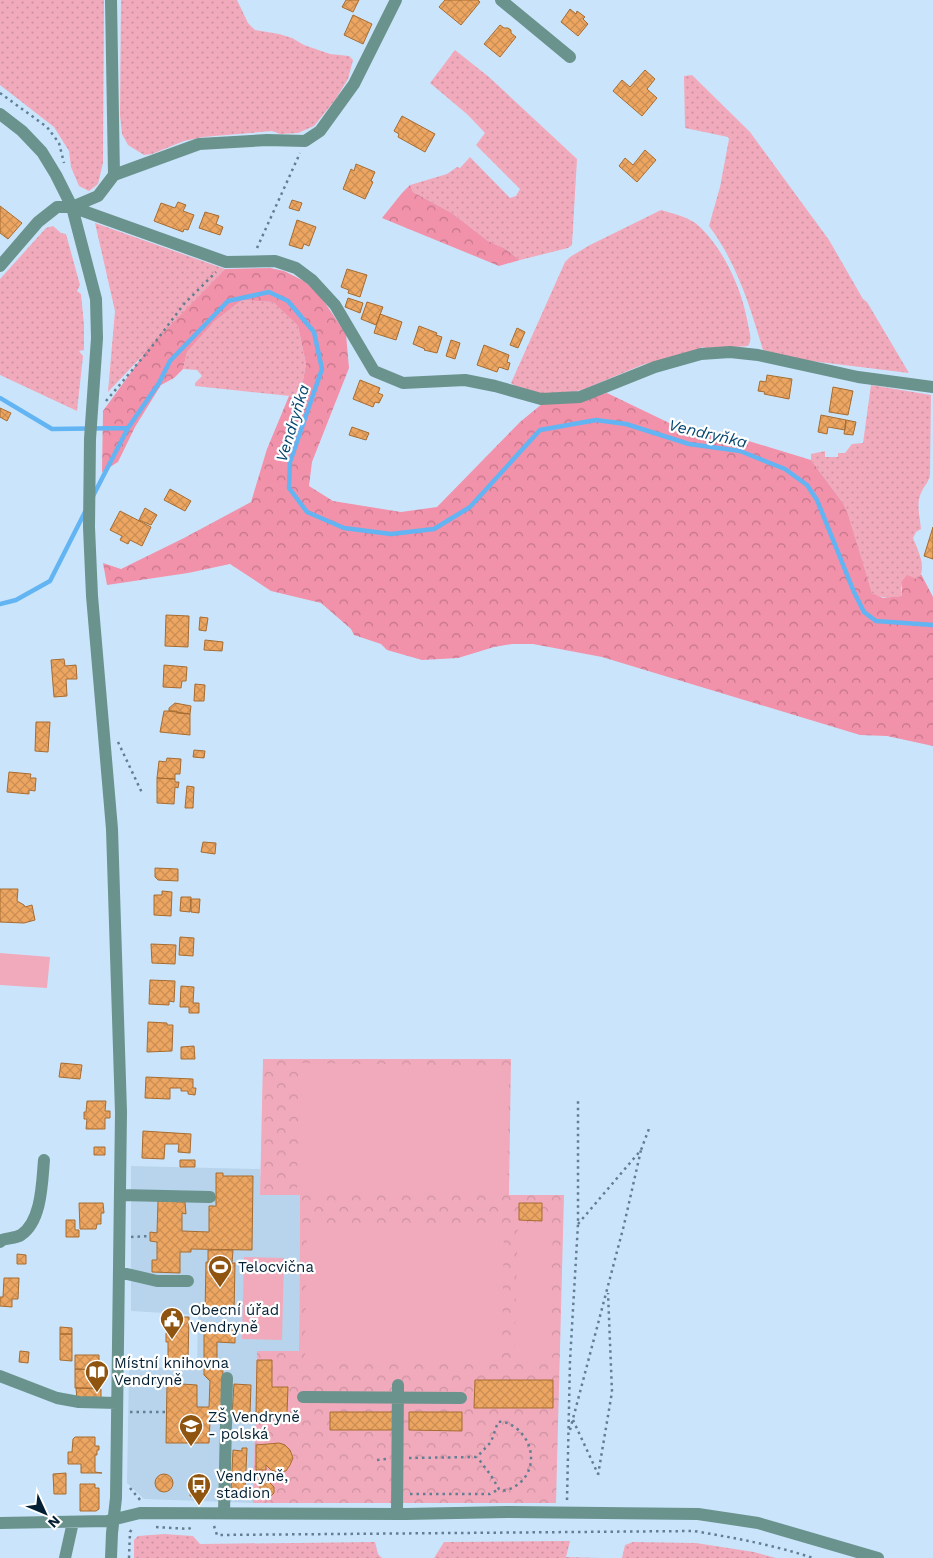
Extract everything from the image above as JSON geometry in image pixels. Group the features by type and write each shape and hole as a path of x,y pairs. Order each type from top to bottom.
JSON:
{"street":[{"path":"111,0 114,175"},
{"path":"72,207 98,196 114,175 199,144 267,140 305,141 320,131 354,84 396,0"},
{"path":"502,0 570,57"},
{"path":"0,114 22,131 42,152 72,207 96,300 96,412 90,438 89,474 92,596 112,829 122,1112 119,1274 121,1408 111,1558"},
{"path":"0,266 38,222 57,207 72,207 226,262 275,261 296,268 312,280 335,305 374,371 403,383 465,380 496,386 541,399 580,397 664,364 701,354 730,352 758,355 858,376 933,387"},
{"path":"0,1242 21,1235 35,1217 42,1186 44,1160"},
{"path":"120,1194 210,1197"},
{"path":"119,1274 157,1281 188,1281"},
{"path":"0,1376 57,1398 121,1408"},
{"path":"219,1513 227,1378"},
{"path":"397,1514 403,1458 398,1392"},
{"path":"303,1397 398,1392 461,1398"},
{"path":"0,1523 113,1520 141,1508 219,1513 397,1514 508,1512 698,1514 758,1523 878,1558"},
{"path":"65,1558 74,1522"}],"path":[{"path":"251,261 305,141"},
{"path":"96,412 150,349 184,304 226,262"},
{"path":"122,749 143,795"},
{"path":"566,1514 570,1361 578,1224 578,1101"},
{"path":"568,1435 608,1289 642,1150 650,1126"},
{"path":"578,1224 642,1150"},
{"path":"127,1237 149,1236"},
{"path":"573,1418 598,1475 612,1392 608,1289"},
{"path":"121,1408 166,1412"},
{"path":"377,1460 477,1457 491,1442 498,1422 504,1421 524,1436 529,1443 532,1459 528,1472 514,1487 503,1491 499,1489 477,1457"},
{"path":"403,1458 409,1467"},
{"path":"410,1485 410,1494 490,1494 499,1489"},
{"path":"130,1558 130,1532 140,1523 141,1508"},
{"path":"219,1513 213,1523 217,1535 694,1532 748,1540 783,1548 813,1558"}],"shaded area":[{"path":"131,1166 260,1169 261,1195 300,1195 299,1352 257,1351 253,1503 144,1499 127,1483 129,1367 197,1368 198,1315 131,1311"}],"green space":[{"path":"0,0 104,0 103,163 98,184 89,191 79,186 71,167 69,151 54,127 0,85"},
{"path":"121,0 237,0 248,23 255,30 292,38 304,45 330,54 349,56 353,60 348,79 335,100 314,126 298,133 280,134 272,131 203,137 184,141 152,154 144,155 128,145 122,134 120,115"},
{"path":"455,50 489,77 577,159 572,245 568,248 520,260 504,248 488,241 452,213 413,192 410,185 447,174 457,167 460,168 470,157 510,198 516,196 520,189 476,145 485,133 468,115 430,83"},
{"path":"692,75 750,132 829,240 909,373 795,359 763,350 742,286 719,240 709,226 720,187 729,139 728,137 685,128 684,76"},
{"path":"410,185 413,192 452,213 488,241 504,248 520,260 499,266 382,218"},
{"path":"661,210 682,216 700,227 725,259 737,285 745,311 750,335 748,346 708,349 702,347 699,350 642,365 582,390 557,395 540,394 518,388 511,383 565,262 590,245"},
{"path":"95,223 225,269 108,392 115,311"},
{"path":"53,226 61,233 66,234 80,285 77,291 81,294 84,350 79,351 83,356 77,411 0,375 0,279 46,228"},
{"path":"270,268 284,271 304,281 319,294 346,334 349,368 312,462 309,486 333,501 401,512 437,507 520,422 542,404 570,401 607,393 688,432 739,438 811,460 843,503 872,593 883,598 902,596 902,581 907,575 917,579 921,574 933,597 933,746 887,736 860,735 602,657 533,644 512,644 494,647 458,658 422,660 387,650 381,644 354,635 351,629 321,603 271,591 230,564 188,573 107,585 103,563 121,569 251,502 267,449 289,396 300,397 306,364 298,326 273,302 242,300 215,321 187,352 183,369 174,378 161,385 135,427 118,462 102,472 103,411 147,350 225,269"},
{"path":"242,300 273,302 298,326 306,364 300,397 195,386 195,383 202,376 197,370 183,369 187,352 215,321"},
{"path":"871,385 931,395 930,475 919,501 921,529 916,532 913,538 922,568 919,577 901,587 902,596 883,597 872,593 843,503 811,460 811,454 825,451 825,457 838,457 838,453 845,453 852,444 863,443"},
{"path":"0,953 50,957 47,988 0,985"},
{"path":"263,1059 511,1059 509,1195 564,1195 556,1503 253,1503 257,1351 299,1351 300,1195 260,1195"},
{"path":"299,1063 509,1066 507,1193 297,1190"},
{"path":"518,1223 553,1224 549,1362 514,1361"},
{"path":"307,1224 504,1226 502,1362 305,1360"},
{"path":"244,1257 284,1258 282,1340 242,1339"},
{"path":"164,1534 193,1536 200,1544 375,1542 378,1554 382,1558 134,1558 134,1540 138,1536"},
{"path":"570,1541 566,1557 601,1558 434,1558 444,1542"},
{"path":"633,1542 696,1543 754,1552 776,1558 622,1558 625,1545"}],"building":[{"path":"346,0 359,0 353,12 342,7"},
{"path":"445,0 478,0 480,2 461,25 439,7"},
{"path":"570,9 576,14 577,11 585,17 583,19 588,24 578,36 561,22"},
{"path":"353,15 372,24 363,44 344,35"},
{"path":"500,25 511,30 511,33 516,37 500,57 484,44"},
{"path":"645,70 655,79 647,89 657,98 642,116 613,91 622,80 630,87"},
{"path":"402,116 435,134 425,152 398,137 399,134 394,131"},
{"path":"645,150 656,160 637,182 619,166 625,158 633,165"},
{"path":"356,164 375,172 371,181 373,182 365,199 343,189 351,169 354,171"},
{"path":"292,200 302,203 299,211 289,208"},
{"path":"178,202 186,205 183,211 194,215 188,230 184,229 183,232 154,221 161,203 175,208"},
{"path":"0,206 22,223 8,239 0,233"},
{"path":"205,212 219,216 216,224 223,227 220,235 199,228"},
{"path":"297,220 316,227 309,246 304,244 302,249 289,245"},
{"path":"347,269 367,275 360,297 348,293 349,290 341,287"},
{"path":"348,298 363,303 360,313 345,307"},
{"path":"367,302 383,307 376,325 361,319"},
{"path":"380,314 402,322 396,340 374,333"},
{"path":"419,326 442,337 437,353 424,350 413,344"},
{"path":"517,328 525,332 518,348 510,345"},
{"path":"451,340 460,343 455,359 446,356"},
{"path":"484,345 509,355 507,362 510,363 508,370 499,367 497,372 477,365"},
{"path":"767,375 792,379 789,399 758,391 760,381 766,382"},
{"path":"360,380 380,388 378,393 383,395 379,403 375,402 373,407 353,399"},
{"path":"833,387 853,391 848,415 829,412"},
{"path":"0,408 11,413 7,421 0,417"},
{"path":"821,415 846,420 845,430 828,427 827,434 818,432"},
{"path":"846,420 856,422 853,435 844,434"},
{"path":"352,427 369,433 366,440 349,435"},
{"path":"170,489 191,501 185,511 164,500"},
{"path":"145,508 157,515 151,525 139,520"},
{"path":"120,511 151,527 142,546 130,540 128,544 120,540 122,536 110,530"},
{"path":"933,527 933,559 924,556"},
{"path":"166,615 189,616 188,647 165,646"},
{"path":"200,617 208,618 206,631 199,630"},
{"path":"205,640 223,642 222,651 204,650"},
{"path":"64,659 65,666 76,665 77,679 66,679 67,696 54,697 51,660"},
{"path":"164,665 187,667 186,681 182,681 181,688 163,687"},
{"path":"195,684 205,685 204,701 194,701"},
{"path":"175,703 191,706 190,714 169,711 169,708"},
{"path":"164,711 190,714 190,735 160,732"},
{"path":"36,722 50,722 48,752 35,751"},
{"path":"194,750 205,751 204,758 193,757"},
{"path":"167,758 181,759 180,774 175,774 175,779 157,778 159,761 166,762"},
{"path":"9,772 31,774 30,778 36,778 35,791 29,790 29,794 7,792"},
{"path":"157,778 175,779 175,782 179,782 178,788 175,787 174,804 157,803"},
{"path":"187,786 194,787 193,808 185,808"},
{"path":"203,842 216,843 215,854 201,852"},
{"path":"155,868 178,869 178,881 158,880 155,877"},
{"path":"0,889 18,889 17,901 25,907 32,905 35,920 24,923 0,922"},
{"path":"162,891 172,892 171,916 154,915 154,895 162,895"},
{"path":"181,897 191,897 190,912 180,911"},
{"path":"191,899 200,899 199,913 191,912"},
{"path":"180,937 194,938 193,956 179,955"},
{"path":"151,944 176,945 175,964 152,963"},
{"path":"150,980 175,981 174,1002 169,1001 169,1005 149,1004"},
{"path":"181,986 194,987 193,1003 199,1003 199,1013 189,1013 189,1007 180,1007"},
{"path":"148,1022 173,1025 172,1051 147,1052"},
{"path":"194,1046 195,1059 181,1059 181,1047"},
{"path":"61,1063 82,1065 80,1079 59,1077"},
{"path":"146,1077 193,1079 193,1088 196,1088 195,1095 188,1094 188,1091 181,1091 181,1088 170,1088 170,1099 145,1098"},
{"path":"87,1101 106,1101 105,1111 110,1111 110,1118 105,1118 105,1129 86,1129 87,1119 84,1119 84,1112 86,1112"},
{"path":"143,1131 191,1134 190,1153 178,1152 179,1144 165,1144 164,1159 142,1158"},
{"path":"94,1147 105,1147 105,1155 94,1155"},
{"path":"180,1160 195,1160 195,1167 180,1167"},
{"path":"216,1173 223,1173 223,1176 253,1176 252,1250 191,1249 191,1252 180,1252 180,1273 152,1272 152,1260 157,1260 157,1242 150,1241 150,1232 157,1233 158,1201 185,1202 186,1214 182,1213 182,1231 209,1232 209,1206 216,1206"},
{"path":"79,1203 103,1203 104,1213 101,1213 101,1224 97,1224 96,1229 80,1229"},
{"path":"519,1203 542,1203 542,1221 519,1220"},
{"path":"66,1220 75,1220 75,1230 79,1230 79,1237 66,1237"},
{"name":"Telocvična","path":"208,1250 233,1250 232,1263 235,1263 234,1314 205,1314"},
{"path":"17,1254 26,1255 26,1264 17,1264"},
{"path":"4,1278 19,1278 18,1299 12,1299 12,1307 0,1306 0,1297 3,1297"},
{"path":"169,1317 189,1317 188,1360 168,1359 166,1333 168,1333"},
{"path":"60,1327 72,1328 72,1334 60,1334"},
{"path":"204,1330 235,1330 235,1343 217,1342 217,1363 204,1362"},
{"path":"60,1334 72,1334 72,1361 60,1360"},
{"path":"20,1351 29,1352 28,1363 19,1362"},
{"path":"75,1355 99,1355 99,1370 75,1369"},
{"path":"257,1360 272,1360 272,1387 288,1387 287,1413 256,1413"},
{"path":"75,1369 99,1370 99,1388 75,1388"},
{"path":"204,1369 223,1369 221,1421 210,1421 209,1443 166,1443 167,1383 197,1385 197,1407 209,1407 210,1381 204,1375"},
{"path":"475,1380 553,1380 553,1408 474,1408"},
{"path":"234,1384 251,1385 250,1414 232,1414"},
{"path":"76,1388 101,1389 101,1400 77,1400"},
{"path":"330,1412 393,1412 393,1430 330,1430"},
{"path":"409,1412 462,1412 462,1431 409,1430"},
{"path":"75,1437 95,1437 95,1446 99,1446 99,1450 97,1450 97,1455 95,1455 95,1472 102,1473 81,1473 81,1464 68,1464 68,1452 72,1452 73,1439"},
{"path":"279,1443 285,1445 290,1450 293,1458 286,1471 278,1472 271,1470 266,1465 266,1470 256,1470 256,1445"},
{"path":"242,1448 247,1448 245,1492 231,1491 233,1450 242,1451"},
{"path":"66,1473 66,1494 54,1494 53,1474"},
{"path":"160,1474 168,1474 173,1479 171,1490 160,1492 155,1487 155,1479"},
{"path":"264,1481 269,1482 274,1487 274,1493 271,1496 265,1496 260,1490 260,1484"},
{"path":"80,1484 95,1484 95,1488 99,1488 99,1509 96,1511 80,1511"},
{"path":"191,1486 205,1486 205,1496 195,1499 195,1496 190,1496"}],"waterway":[{"name":"Vendryňka","path":"93,496 128,428 159,383 170,361 228,301 269,292 288,301 314,332 322,369 290,462 289,488 307,512 344,528 391,534 434,529 470,507 540,430 596,420 626,424 689,444 740,451 785,469 807,485 817,500 864,612 876,621 933,625"},
{"path":"0,398 52,429 128,428"},
{"name":"Vendryňka","path":"0,604 16,600 50,581 85,512"}],"place":[{"name":"Telocvična","path":"220,1288"},
{"name":"Obecní úřad Vendryně","path":"172,1340"},
{"name":"Místní knihovna Vendryně","path":"97,1393"},
{"name":"ZŠ Vendryně - polská","path":"191,1447"},
{"name":"Vendryně, stadion","path":"199,1506"}]}
